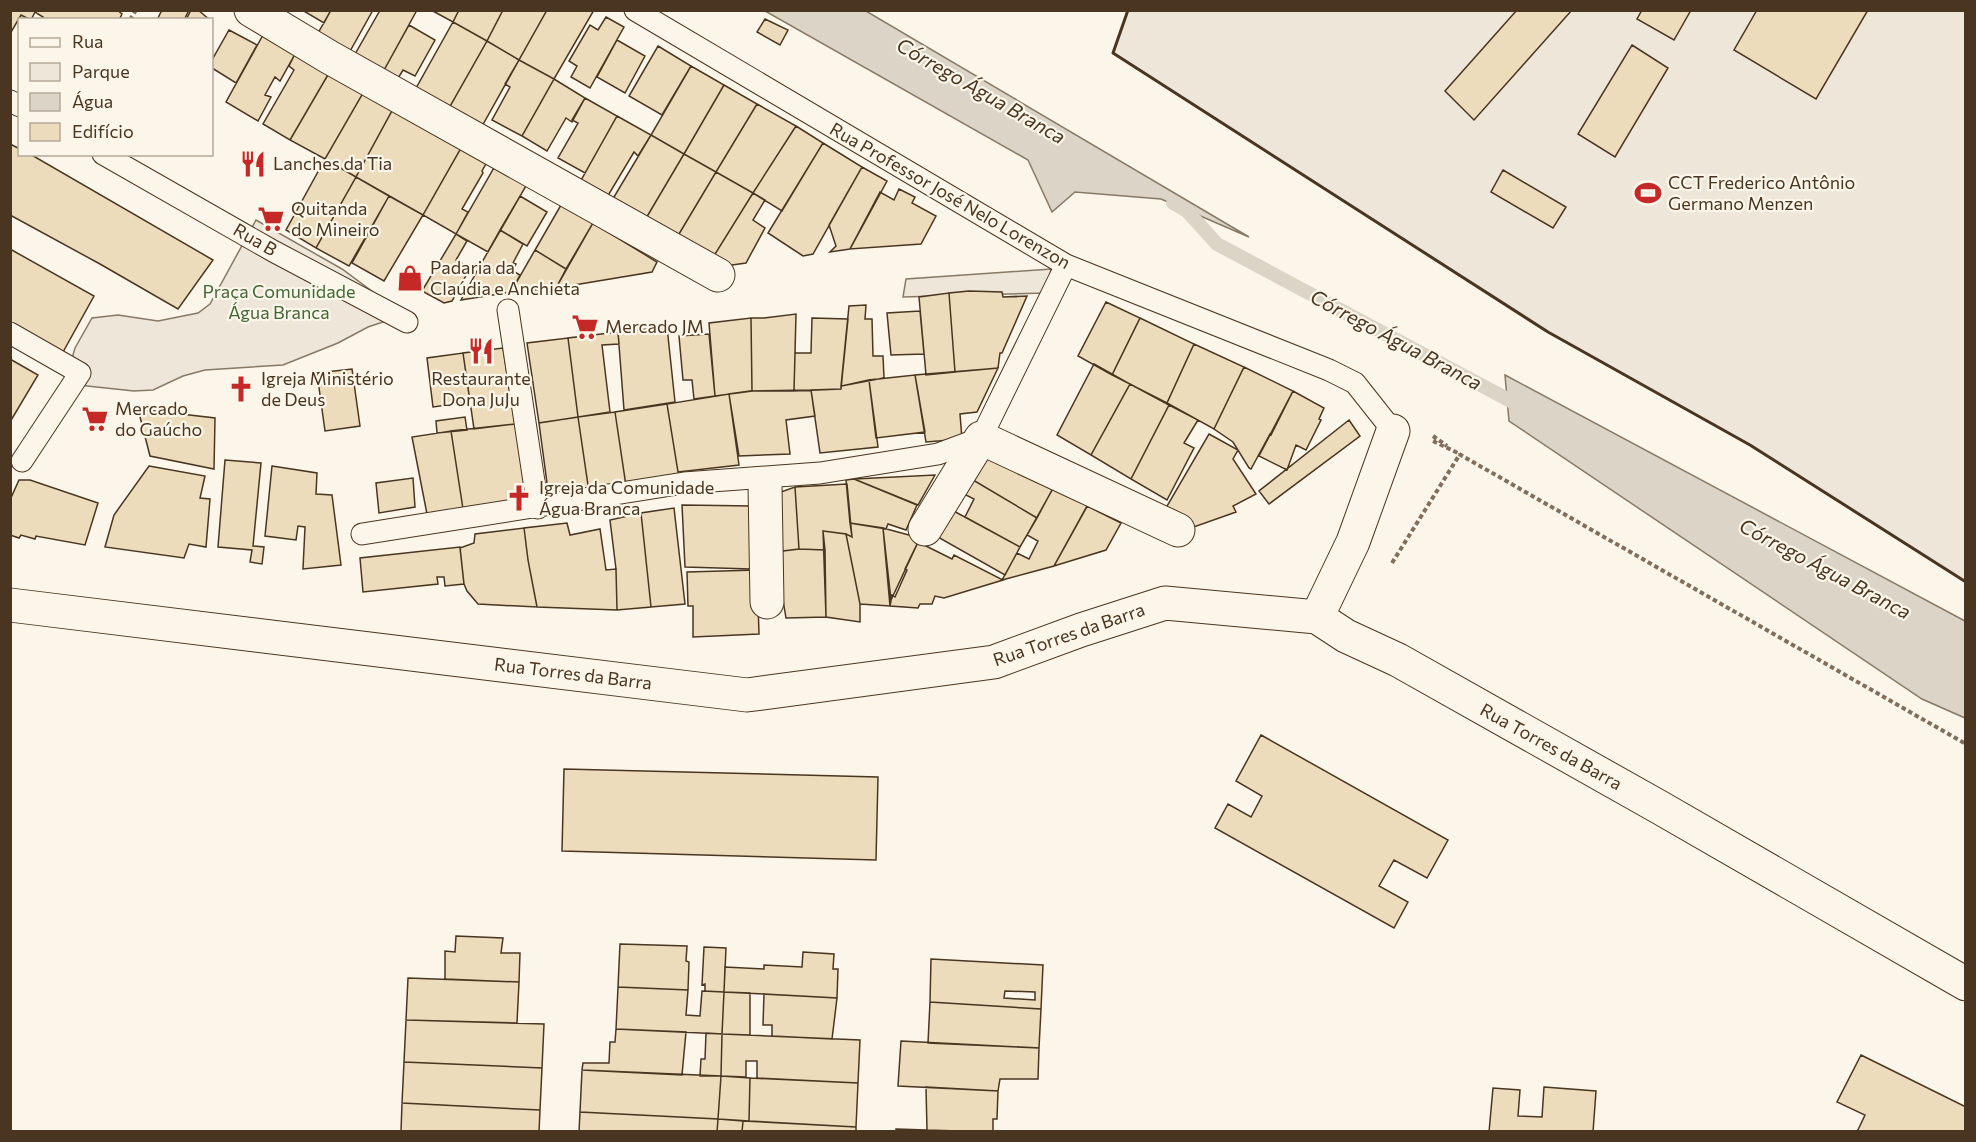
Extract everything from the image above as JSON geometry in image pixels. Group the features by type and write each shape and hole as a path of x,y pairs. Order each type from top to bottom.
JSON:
{"street":[{"path":"250,10 329,57 718,275"},
{"path":"1317,617 1353,542 1393,431"},
{"path":"926,529 981,438 1178,530"},
{"path":"765,485 767,602"},
{"name":"Rua Torres da Barra","path":"10,605 747,695 994,662 1081,630 1166,603 1317,617 1346,636 1398,660 1659,807 1965,984"}],"lane":[{"name":"Rua Professor José Nelo Lorenzon","path":"635,10 1066,265 1329,370 1355,383 1393,431"},
{"name":"Rua B","path":"107,156 273,251 407,322"},
{"path":"362,534 538,508 684,483 820,473 938,454 981,438 1066,265"},
{"path":"508,310 538,508"},
{"path":"10,333 80,373 22,461"}],"path":[{"path":"1460,454 1428,433 1445,445 1460,454 1965,744"}],"green space":[{"name":"CCT Frederico Antônio Germano Menzen","path":"1128,11 1965,11 1965,582 1750,445 1548,332 1113,53"},
{"name":"Praça Comunidade Água Branca","path":"256,220 342,269 404,315 368,327 338,343 283,365 205,370 183,376 153,390 134,391 78,385 68,372 75,348 92,318 118,315 158,321 198,313 210,304"},
{"path":"1051,269 1047,293 903,297 906,279"}],"water":[{"path":"765,11 866,11 1249,237 1161,199 1075,192 1052,212 1028,160"},
{"path":"1505,375 1965,621 1965,718 1922,699 1509,421"}],"building":[{"path":"10,10 117,10 122,14 120,18 42,18 35,12 32,18 21,15 10,34"},
{"path":"162,10 189,10 185,18 158,18"},
{"path":"191,10 198,10 208,18 187,18"},
{"path":"302,10 331,10 324,23"},
{"path":"331,10 373,10 349,53 317,35"},
{"path":"376,10 417,10 383,72 354,56 379,12"},
{"path":"431,10 459,10 453,22"},
{"path":"459,10 503,10 487,41 453,22"},
{"path":"503,10 547,10 519,60 487,41"},
{"path":"547,10 594,10 554,79 519,60"},
{"path":"1517,10 1572,10 1474,120 1445,91"},
{"path":"1642,10 1691,10 1674,40 1637,19"},
{"path":"1757,10 1868,10 1816,99 1734,50"},
{"path":"606,17 624,27 590,88 571,77 577,66 569,61 590,25 598,30"},
{"path":"765,19 788,30 780,45 757,32"},
{"path":"453,22 487,41 448,110 415,90"},
{"path":"409,25 435,40 415,76 403,70 397,80 383,72"},
{"path":"229,30 257,45 236,83 213,69 213,58"},
{"path":"263,35 295,54 280,81 275,77 265,95 271,97 258,121 226,102"},
{"path":"617,40 645,56 625,93 597,77"},
{"path":"487,41 519,60 481,128 448,110"},
{"path":"1632,45 1668,68 1615,157 1578,134"},
{"path":"658,46 691,66 662,115 629,96"},
{"path":"295,54 329,73 290,140 263,124 294,70 289,66"},
{"path":"519,60 554,79 522,136 492,120 510,87 505,84"},
{"path":"691,66 724,85 684,154 651,135"},
{"path":"329,73 363,93 325,159 290,140"},
{"path":"554,79 585,98 572,122 566,118 547,151 522,136"},
{"path":"724,85 757,104 716,172 684,154"},
{"path":"363,93 394,107 356,177 325,159"},
{"path":"585,98 617,116 585,173 558,158 578,123 572,120"},
{"path":"757,104 796,126 753,193 716,172"},
{"path":"394,107 461,148 423,215 356,177"},
{"path":"617,116 651,135 638,156 634,152 606,199 579,184"},
{"path":"796,126 823,143 782,211 753,193"},
{"path":"651,135 684,154 645,220 611,202"},
{"path":"823,143 862,167 813,254 803,256 768,233"},
{"path":"10,144 18,148 18,156 33,156 213,260 178,309 10,215"},
{"path":"461,148 487,162 462,209 468,212 456,234 423,215"},
{"path":"684,154 716,172 676,239 645,220"},
{"path":"325,159 356,177 316,248 286,230"},
{"path":"495,166 527,184 488,252 456,234"},
{"path":"862,167 887,181 850,249 830,252 836,246 829,225"},
{"path":"1503,170 1566,207 1553,228 1491,192"},
{"path":"716,172 753,193 712,259 676,239"},
{"path":"356,177 389,196 349,266 316,248"},
{"path":"899,189 915,197 912,203 936,216 921,244 850,249 880,192 894,200"},
{"path":"753,193 765,200 753,220 765,228 746,263 725,266 712,259"},
{"path":"389,196 423,215 384,281 352,263"},
{"path":"520,196 547,212 527,246 500,230"},
{"path":"561,205 593,223 566,269 535,250"},
{"path":"593,223 657,262 652,272 556,288"},
{"path":"500,230 523,244 513,263 516,264 513,271 520,275 511,292 461,300"},
{"path":"456,234 467,241 456,260 470,268 452,301 444,303 422,291"},
{"path":"10,249 94,296 63,352 10,322"},
{"path":"535,250 566,269 556,288 511,292"},
{"path":"1002,292 1003,297 1027,296 1002,353 1000,353 998,368 955,372 949,293"},
{"path":"949,293 955,372 926,375 919,297"},
{"path":"1106,302 1140,318 1112,375 1078,356"},
{"path":"866,305 865,319 872,319 873,356 883,356 884,378 841,386 849,306"},
{"path":"920,311 924,354 891,355 887,313"},
{"path":"796,314 794,391 752,391 751,318"},
{"path":"751,318 752,391 715,396 709,323"},
{"path":"812,318 848,319 841,389 794,391 795,353 811,353"},
{"path":"1140,318 1194,344 1167,403 1112,375"},
{"path":"667,327 675,402 624,410 618,332"},
{"path":"618,332 619,344 602,345 610,412 578,417 568,338"},
{"path":"709,334 715,396 694,399 692,380 683,380 679,336"},
{"path":"568,338 578,417 539,423 527,343"},
{"path":"1194,344 1244,367 1214,429 1167,403"},
{"path":"503,348 515,424 474,429 463,353"},
{"path":"463,353 470,402 433,407 427,358"},
{"path":"10,359 38,375 10,422"},
{"path":"1094,364 1130,384 1091,455 1057,435"},
{"path":"1244,367 1293,391 1251,469 1233,442 1214,429"},
{"path":"998,368 977,412 960,414 962,439 926,442 915,375"},
{"path":"352,369 360,426 325,431 317,373"},
{"path":"915,375 925,432 876,438 869,380"},
{"path":"869,380 878,447 820,453 811,390 841,389 841,386"},
{"path":"1130,384 1169,405 1131,479 1091,455"},
{"path":"811,390 815,416 786,420 790,454 739,456 729,394 750,391"},
{"path":"1293,391 1324,408 1319,419 1321,420 1306,450 1296,445 1287,470 1259,456"},
{"path":"729,394 739,465 678,472 667,404"},
{"path":"667,404 679,478 626,486 615,412"},
{"path":"1169,405 1198,420 1184,443 1194,448 1167,500 1131,479"},
{"path":"138,409 215,418 214,469 150,456"},
{"path":"615,412 626,486 589,492 578,417"},
{"path":"465,417 467,430 437,433 436,421"},
{"path":"578,417 589,492 549,498 539,423"},
{"path":"1349,420 1360,436 1269,504 1259,491"},
{"path":"515,424 527,496 525,500 463,509 451,431"},
{"path":"451,431 463,509 427,514 412,437"},
{"path":"1209,434 1238,450 1233,459 1256,494 1233,506 1236,512 1191,528 1163,513"},
{"path":"983,449 1053,488 1037,518 968,477"},
{"path":"225,460 261,463 253,546 264,547 262,564 250,562 252,550 218,547"},
{"path":"149,466 205,476 200,498 210,499 206,547 189,544 184,558 105,547 114,515"},
{"path":"272,466 317,473 316,494 332,495 341,565 303,569 305,527 298,526 296,540 265,536"},
{"path":"935,475 918,505 854,479"},
{"path":"968,477 1037,518 1020,547 965,517 974,499 960,492"},
{"path":"413,478 415,507 379,513 376,483"},
{"path":"854,479 917,505 906,530 888,524 886,529 850,523 846,480"},
{"path":"19,480 30,480 98,503 85,545 36,536 35,539 10,535 10,500"},
{"path":"847,484 852,537 823,531 825,550 799,549 795,487"},
{"path":"1055,485 1089,503 1054,566 1002,580 1017,553 1029,559 1038,541 1027,535"},
{"path":"795,487 799,549 775,552 778,493"},
{"path":"682,505 753,506 751,569 685,567"},
{"path":"1087,506 1121,523 1106,550 1054,566"},
{"path":"674,508 685,604 651,607 641,513"},
{"path":"950,509 1020,547 1005,575 936,536"},
{"path":"641,513 651,607 617,610 616,569 610,520"},
{"path":"567,523 570,535 600,529 606,570 616,569 617,610 537,607 524,528"},
{"path":"850,523 883,528 890,606 860,604 846,534 852,537"},
{"path":"524,528 537,607 478,604 464,584 460,548 474,543 475,534"},
{"path":"883,528 920,538 891,600"},
{"path":"823,531 846,534 860,604 860,622 826,617"},
{"path":"918,542 952,559 954,555 1003,580 944,598 935,596 932,604 920,604 918,608 890,606 892,595 895,597"},
{"path":"460,547 464,584 445,586 444,577 437,577 438,584 363,592 360,558"},
{"path":"799,549 825,550 826,617 786,618 775,552"},
{"path":"757,570 759,634 693,637 693,606 688,606 687,572"},
{"path":"1261,735 1448,840 1427,878 1394,860 1379,886 1408,902 1394,928 1215,828 1228,804 1251,817 1262,796 1236,781"},
{"path":"564,769 878,777 876,860 562,851"},
{"path":"456,936 503,938 501,953 520,953 519,982 445,979 445,951 455,952"},
{"path":"620,944 687,946 688,990 618,987"},
{"path":"704,947 726,948 724,992 705,991 705,984 702,985"},
{"path":"803,952 834,954 833,969 838,969 837,998 724,992 725,967 764,969 764,965 802,967"},
{"path":"931,959 1043,965 1041,1009 930,1002","holes":["1005,991 1035,992 1035,1000 1004,998"]},
{"path":"408,978 519,982 517,1023 406,1020"},
{"path":"618,987 688,990 686,1015 700,1016 702,991 724,992 722,1034 616,1029"},
{"path":"724,992 750,993 750,1035 722,1034"},
{"path":"764,994 837,998 832,1039 772,1036 772,1025 763,1025"},
{"path":"930,1002 1041,1009 1039,1048 928,1043"},
{"path":"406,1020 544,1024 542,1068 404,1062"},
{"path":"616,1029 686,1032 682,1075 582,1070 583,1063 609,1063 610,1042 615,1042"},
{"path":"706,1033 722,1034 721,1076 700,1076 701,1059 705,1059"},
{"path":"722,1034 860,1040 858,1083 757,1078 757,1061 746,1061 746,1077 721,1076"},
{"path":"901,1041 1039,1048 1038,1079 1000,1079 998,1091 898,1086"},
{"path":"1861,1055 1966,1107 1966,1132 1857,1132 1865,1115 1837,1102"},
{"path":"404,1062 542,1068 540,1110 402,1103"},
{"path":"582,1070 721,1076 718,1119 580,1112"},
{"path":"721,1076 750,1078 749,1121 718,1119"},
{"path":"750,1078 858,1083 856,1127 749,1121"},
{"path":"926,1087 998,1091 997,1119 993,1119 993,1132 927,1130"},
{"path":"1544,1087 1596,1091 1593,1132 1489,1132 1493,1088 1520,1090 1518,1116 1542,1117"},
{"path":"402,1103 540,1110 539,1132 401,1132"},
{"path":"580,1112 718,1119 717,1132 579,1132"},
{"path":"718,1119 743,1121 742,1132 717,1132"},
{"path":"743,1121 856,1127 856,1132 742,1132"},
{"path":"896,1129 927,1130 977,1132 896,1132"}],"waterway":[{"name":"Córrego Água Branca","path":"1173,203 1187,211 1217,244 1522,407"}],"wall":[{"path":"1128,10 1113,53 1548,332 1750,445 1966,582"}],"place":[{"name":"Lanches da Tia","path":"253,164"},
{"name":"CCT Frederico Antônio Germano Menzen","path":"1648,193"},
{"name":"Quitanda do Mineiro","path":"271,219"},
{"name":"Padaria da Claúdia e Anchieta","path":"410,278"},
{"name":"Mercado JM","path":"585,327"},
{"name":"Restaurante Dona JuJu","path":"481,351"},
{"name":"Igreja Ministério de Deus","path":"241,389"},
{"name":"Mercado do Gaúcho","path":"95,419"},
{"name":"Igreja da Comunidade Água Branca","path":"519,498"}]}
